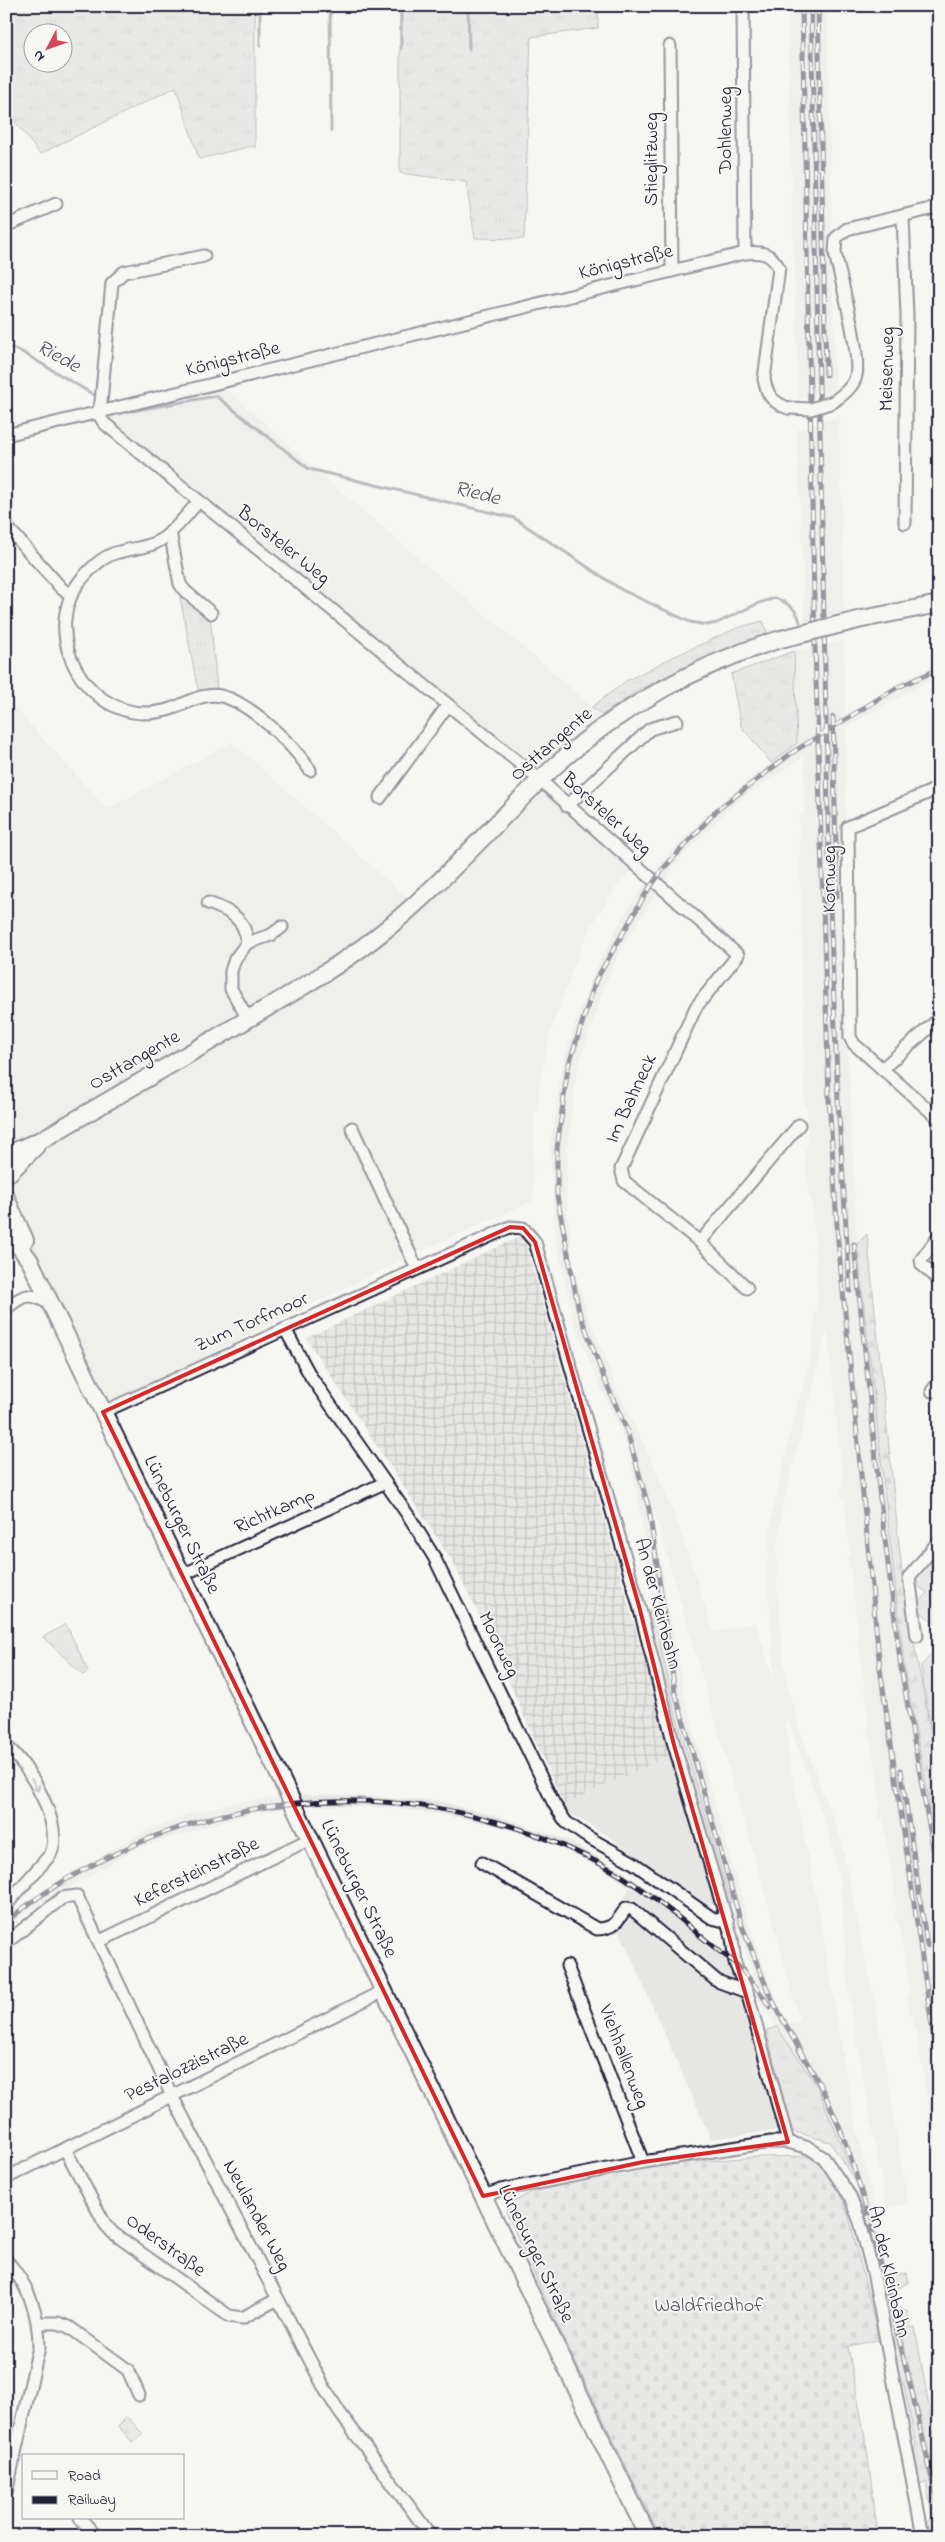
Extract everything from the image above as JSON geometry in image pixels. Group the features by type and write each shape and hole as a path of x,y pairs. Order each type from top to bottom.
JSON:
{"main road":[{"name":"Osttangente","path":"6,1155 43,1139 331,970 376,937 414,904 540,780 611,722 662,690 728,657 781,639 862,619 939,604"},
{"name":"Osttangente","path":"8,1169 43,1139"},
{"name":"Lüneburger Straße","path":"8,1169 11,1182 6,1196 27,1245 30,1262"},
{"name":"Lüneburger Straße","path":"6,1228 30,1262 648,2536"}],"street":[{"name":"Dohlenweg","path":"743,6 745,253"},
{"name":"Stieglitzweg","path":"670,46 672,271"},
{"path":"6,226 56,204"},
{"name":"Königstraße","path":"6,435 745,253 759,252 767,254 774,259 779,268 764,379 767,392 775,403 788,408 811,410 833,402 848,390 856,377 857,358 835,252 836,238 847,229 939,207"},
{"name":"Meisenweg","path":"904,216 907,316 905,523"},
{"path":"98,413 101,402 112,283 124,272 204,256"},
{"name":"Borsteler Weg","path":"98,413 104,424 540,780 567,806 738,955"},
{"path":"199,501 170,532 153,544 116,552 107,557 81,580 71,594 65,623 66,642 71,660 80,678 94,693 110,705 146,713 164,711 207,695 221,696 252,713 291,746 310,770"},
{"path":"8,528 62,589 71,594"},
{"path":"170,532 180,584 185,592 211,613"},
{"path":"380,798 448,704"},
{"path":"567,806 650,730 677,721"},
{"name":"Kornweg","path":"882,1069 854,1044 849,1030 848,827 939,788"},
{"path":"208,903 226,909 239,920 246,933 246,943 235,959 231,971 231,989 248,1019"},
{"path":"246,943 271,935 282,927"},
{"name":"Im Bahneck","path":"738,955 696,1007 621,1168 624,1181 700,1242 747,1288"},
{"path":"939,1019 882,1069 939,1120"},
{"path":"700,1242 800,1126"},
{"path":"352,1128 417,1269"},
{"name":"Zum Torfmoor","path":"103,1412 510,1227 523,1228"},
{"name":"An der Kleinbahn","path":"523,1228 535,1242 639,1606 674,1745 728,1922 735,1963 747,1992 788,2142 806,2146 824,2158 850,2196 860,2222 874,2277 923,2536"},
{"path":"939,1236 922,1260 922,1266 939,1280"},
{"path":"6,1309 26,1295 34,1295 51,1305"},
{"name":"Moorweg","path":"285,1329 311,1377 410,1518 434,1557 554,1804 566,1822 584,1835 659,1880 712,1918 728,1922"},
{"name":"Richtkamp","path":"182,1574 384,1483"},
{"path":"917,1636 909,1577 939,1541"},
{"path":"6,1746 19,1760 42,1796 53,1828 55,1846 50,1855 6,1905"},
{"name":"Kefersteinstraße","path":"100,1941 310,1839"},
{"path":"482,1863 597,1929 606,1929 615,1924 626,1908 632,1909 717,1981 747,1992"},
{"name":"Neulander Weg","path":"6,1944 62,1898 77,1896 172,2096 340,2413 431,2536"},
{"name":"Viehhallenweg","path":"567,1966 643,2162"},
{"name":"Pestalozzistraße","path":"6,2178 383,1991"},
{"path":"483,2196 501,2190 643,2162 770,2142 788,2142"},
{"name":"Oderstraße","path":"65,2149 105,2224 113,2233 228,2316 242,2318 278,2299"},
{"path":"6,2260 17,2272 30,2297 39,2324 39,2347 19,2458 6,2493"},
{"path":"39,2324 58,2323 69,2327 128,2370 139,2395"},
{"path":"82,2520 96,2536"}],"highlighted area":[{"path":"510,1227 523,1228 535,1242 639,1606 674,1745 788,2142 643,2162 483,2196 103,1412"}],"shaded area":[{"path":"788,6 827,6 835,391 799,399 793,239"},
{"path":"220,383 341,492 611,722 540,780 98,413"},
{"path":"839,416 844,613 805,622 797,430"},
{"path":"844,641 846,714 915,674 939,664 939,676 852,723 846,729 846,834 847,1036 857,1244 905,1674 939,1853 939,2168 934,2157 936,2153 928,2120 930,2116 916,2029 913,2026 907,1996 910,1992 899,1923 895,1920 894,1912 897,1908 883,1820 879,1818 878,1810 881,1806 871,1739 866,1728 869,1725 860,1649 857,1646 856,1638 858,1635 851,1569 848,1566 847,1558 850,1555 845,1501 841,1496 840,1488 843,1485 837,1419 834,1416 833,1408 836,1404 827,1330 783,1505 777,1549 777,1587 784,1665 789,1692 801,1734 841,1840 867,1970 874,1995 908,2204 886,2208 849,1996 840,1883 830,1836 786,1715 790,1767 822,1927 850,2097 939,2499 939,2519 857,2184 817,2086 759,2002 736,1978 778,2130 711,2139 622,1937 611,1922 630,1887 606,1871 556,1845 500,1826 435,1813 386,1807 299,1805 242,1816 138,1848 27,1912 6,1929 6,1917 48,1887 139,1834 191,1813 235,1802 298,1795 340,1795 438,1801 500,1817 567,1840 624,1872 686,1919 757,1984 746,1954 663,1664 637,1493 627,1446 592,1368 573,1319 556,1239 550,1150 562,1067 574,1025 594,973 622,918 651,874 689,832 721,801 797,743 794,651","holes":["804,757 804,811 799,817 802,954 800,957 804,1006 804,1103 807,1107 808,1146 805,1150 809,1197 812,1201 817,1301 809,1363 791,1429 771,1520 767,1572 774,1678 755,1622 714,1633 679,1527 651,1459 620,1396 586,1310 573,1264 566,1195 567,1150 577,1069 606,982 622,947 676,863 728,809","649,1494 768,1903 800,2021 789,2024 779,2006 752,1934 683,1691"]},
{"path":"6,698 107,809 232,742 414,904 540,780 633,869 613,891 590,928 573,968 548,1038 534,1122 533,1201 425,1249 98,1409 6,1228 6,1196 12,1182 6,1164"},
{"path":"523,1235 671,1754 564,1805 479,1615 451,1559 306,1338"},
{"path":"671,1754 714,1898 713,1904 708,1906 702,1905 605,1834 569,1813 564,1805"}],"green space":[{"path":"6,6 255,6 255,148 252,146 199,159 176,87 40,154 6,110"},
{"path":"400,6 598,6 598,28 531,37 524,239 475,238 466,182 400,173"},
{"path":"180,597 189,597 210,614 217,689 198,690"},
{"path":"763,621 769,638 678,671 640,689 602,715 592,707 626,681 671,658 737,628"},
{"path":"794,651 797,743 771,763 741,726 731,674"},
{"path":"867,1234 903,1583 934,1750 939,1753 939,1853 905,1674 857,1244"},
{"path":"939,1550 939,1627 916,1608 927,1593 913,1582"},
{"path":"651,1604 675,1711 731,1903 726,1901 660,1671 648,1623"},
{"path":"66,1624 88,1671 83,1675 43,1637"},
{"path":"939,1645 939,1753 934,1751 921,1666"},
{"path":"777,2027 817,2086 857,2184 830,2142 792,2131 766,2030"},
{"name":"Waldfriedhof","path":"807,2156 815,2160 828,2173 846,2208 879,2340 848,2346 867,2449 878,2536 660,2536 558,2326 506,2212 510,2203 532,2192 646,2166 754,2157"},
{"path":"907,2273 909,2282 899,2288 897,2299 899,2306 908,2312 911,2328 915,2327 939,2465 939,2499 888,2275"},
{"path":"887,2302 915,2411 939,2518 939,2532 932,2531 926,2524 932,2517 926,2481 919,2485 914,2450 916,2446 904,2385 900,2382 882,2303"},
{"path":"127,2417 143,2434 133,2443 118,2426"}],"waterway":[{"path":"260,6 260,46"},
{"path":"330,6 331,131"},
{"path":"401,6 401,48"},
{"path":"468,6 469,49"},
{"name":"Riede","path":"6,346 22,352 94,395"},
{"name":"Riede","path":"132,411 216,396 309,469 514,518 622,590 690,622 707,625 717,623 759,603 775,598 791,607 797,613 800,622"}],"railway":[{"path":"802,6 815,647 829,1098 838,1241 880,1668 939,2075"},
{"path":"811,6 829,859"},
{"path":"818,6 826,375"},
{"path":"803,2056 770,1996 742,1926 675,1692 649,1509 627,1431 604,1378 579,1311 557,1196 557,1148 568,1067 596,980 646,893 663,869 717,810 793,752 896,688 939,669"},
{"path":"833,717 837,897"},
{"path":"829,884 838,1100 850,1291"},
{"path":"854,1244 880,1499 901,1668 939,1881"},
{"path":"901,1770 927,1946"},
{"path":"6,1922 33,1901 77,1873 123,1850 183,1826 245,1811 308,1802 372,1801 435,1808 497,1822 557,1843 615,1872 655,1899 733,1961 749,1978 770,2007"},
{"path":"799,2050 829,2103 841,2131 860,2189 898,2335 939,2510"}]}
